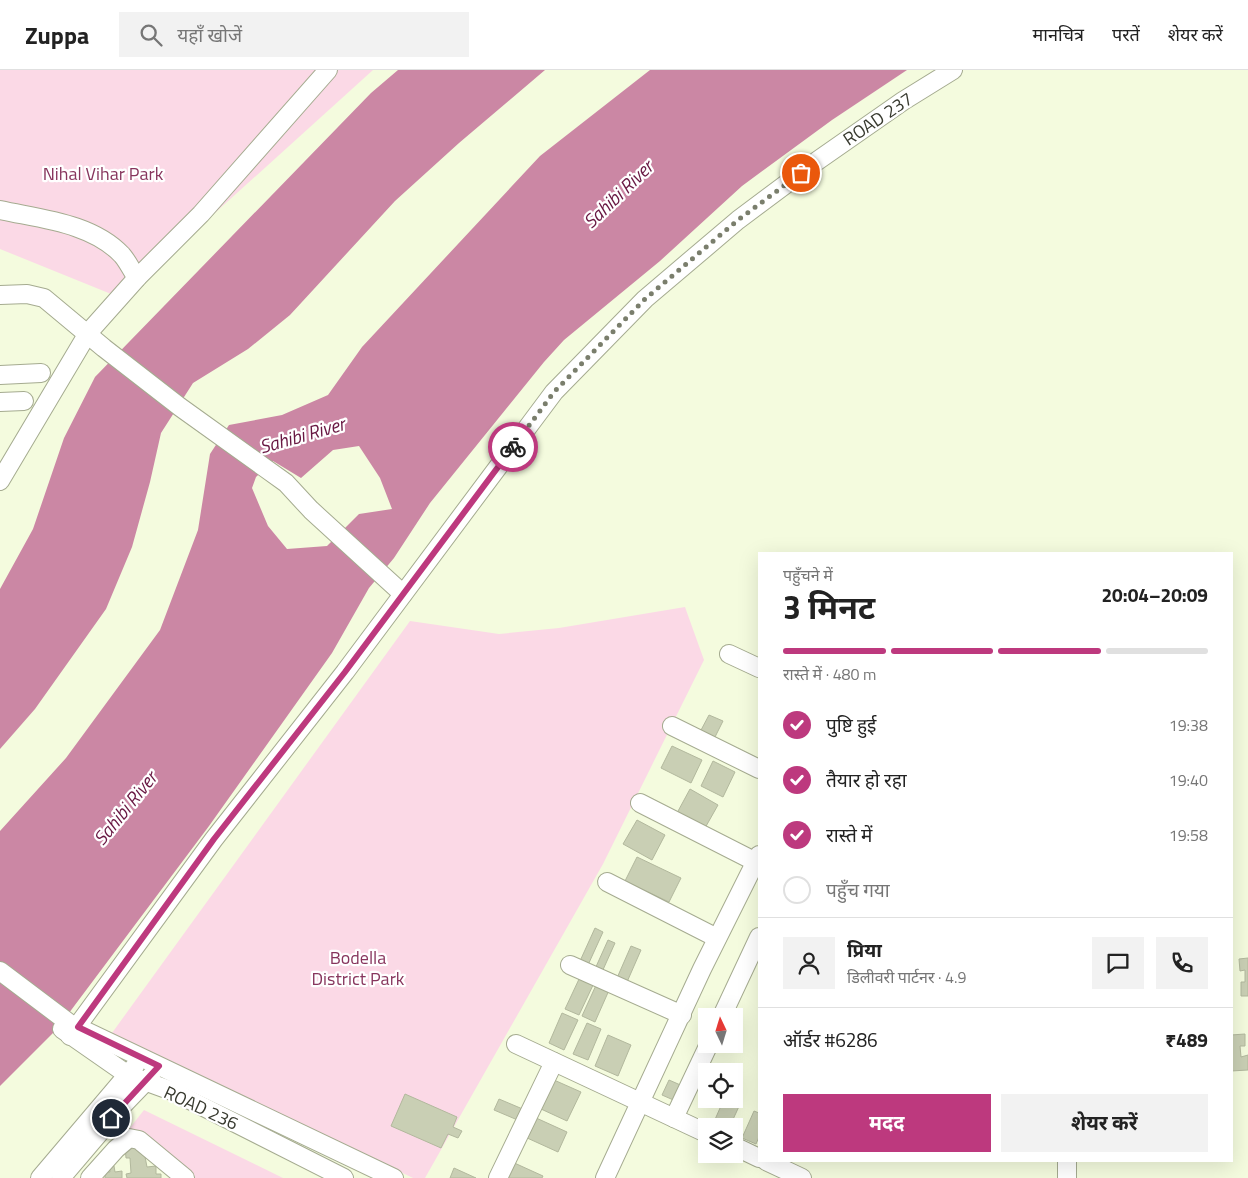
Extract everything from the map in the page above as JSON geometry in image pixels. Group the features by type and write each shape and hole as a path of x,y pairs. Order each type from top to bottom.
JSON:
{"street":[{"path":"0,481 88,333 137,278 201,214 328,70"},
{"name":"ROAD 237","path":"70,1029 403,594 554,392 645,299 738,220 903,101 952,70"},
{"path":"0,210 86,231 102,239 123,256 137,278"},
{"path":"0,296 27,294 44,298 180,407 286,483 311,510 403,594"},
{"path":"0,375 41,373"},
{"path":"0,402 24,401"},
{"path":"729,654 758,668"},
{"path":"672,726 758,769"},
{"path":"606,1178 717,938 757,859 640,804"},
{"path":"606,882 717,938"},
{"path":"726,1008 758,939"},
{"path":"570,965 682,1015"},
{"path":"0,970 128,1075 145,1083 159,1066"},
{"path":"0,982 70,1029 159,1066 394,1178"},
{"path":"516,1044 698,1129"},
{"path":"674,1118 705,1053"},
{"path":"40,1178 141,1058"},
{"path":"498,1178 554,1062"},
{"name":"ROAD 236","path":"61,1178 124,1104 145,1083 172,1092 321,1173 344,1178"},
{"path":"90,1178 116,1149 129,1138 139,1140 177,1176"},
{"path":"743,1150 758,1158"},
{"path":"321,1173 339,1152"},
{"path":"768,1162 802,1178"},
{"path":"1067,1162 1067,1178"}],"green space":[{"name":"Nihal Vihar Park","path":"0,70 373,70 121,298 0,249"},
{"name":"Bodella District Park","path":"685,607 704,660 603,864 425,1178 413,1178 112,1033 410,621 499,634 559,628"},
{"path":"144,1110 283,1178 193,1178 129,1129"}],"water":[{"path":"398,70 545,70 459,143 395,201 290,315 248,349 193,383 161,433 132,547 106,609 35,709 0,749 0,589 33,529 64,438 95,377 371,93"},
{"name":"Sahibi River","path":"650,70 907,70 832,120 742,186 660,261 564,340 544,362 430,503 394,558 369,588 332,653 209,826 57,1029 0,1086 0,831 66,758 160,630 198,530 210,454 229,425 282,415 328,395 362,347 540,156","holes":["359,446 380,478 392,509 359,514 327,546 287,549 268,526 252,488 256,477 273,461 301,478 333,450"]}],"building":[{"path":"709,715 723,721 714,739 700,732"},
{"path":"672,746 702,760 691,783 661,768"},
{"path":"713,761 735,772 723,797 701,786"},
{"path":"690,789 718,805 705,828 677,813"},
{"path":"637,820 665,835 652,860 623,844"},
{"path":"637,857 681,878 669,902 625,881"},
{"path":"595,928 603,932 588,965 580,961"},
{"path":"608,940 615,943 602,972 595,969"},
{"path":"631,946 641,950 627,982 617,978"},
{"path":"1248,958 1248,996 1241,996 1241,982 1245,982 1245,970 1240,971 1239,959"},
{"path":"580,977 594,983 579,1015 565,1009"},
{"path":"597,983 610,988 595,1022 582,1016"},
{"path":"562,1013 578,1020 564,1050 549,1043"},
{"path":"587,1023 601,1029 588,1060 573,1054"},
{"path":"1245,1034 1245,1046 1240,1046 1241,1057 1248,1055 1248,1070 1233,1071 1233,1035"},
{"path":"608,1035 631,1045 618,1076 595,1066"},
{"path":"554,1080 581,1092 567,1121 541,1109"},
{"path":"669,1080 685,1087 678,1102 662,1095"},
{"path":"405,1094 457,1117 453,1127 462,1131 458,1138 448,1134 441,1148 391,1126"},
{"path":"499,1099 525,1110 520,1121 494,1110"},
{"path":"720,1108 738,1108 734,1118 716,1118"},
{"path":"754,1111 758,1113 758,1139 756,1144 743,1138"},
{"path":"534,1117 567,1132 558,1152 525,1137"},
{"path":"143,1146 147,1167 156,1166 156,1174 161,1174 161,1178 127,1178 126,1174 131,1173 130,1158 126,1158 125,1147"},
{"path":"510,1161 543,1176 542,1178 503,1178"},
{"path":"109,1166 114,1166 115,1172 122,1171 122,1178 105,1178 105,1172 110,1172"},
{"path":"454,1168 476,1178 450,1178"}],"way so far":[{"path":"513,447 554,392 645,299 738,220 801,173"}],"route":[{"path":"111,1118 159,1066 78,1027 214,839 345,672 513,447"}]}
